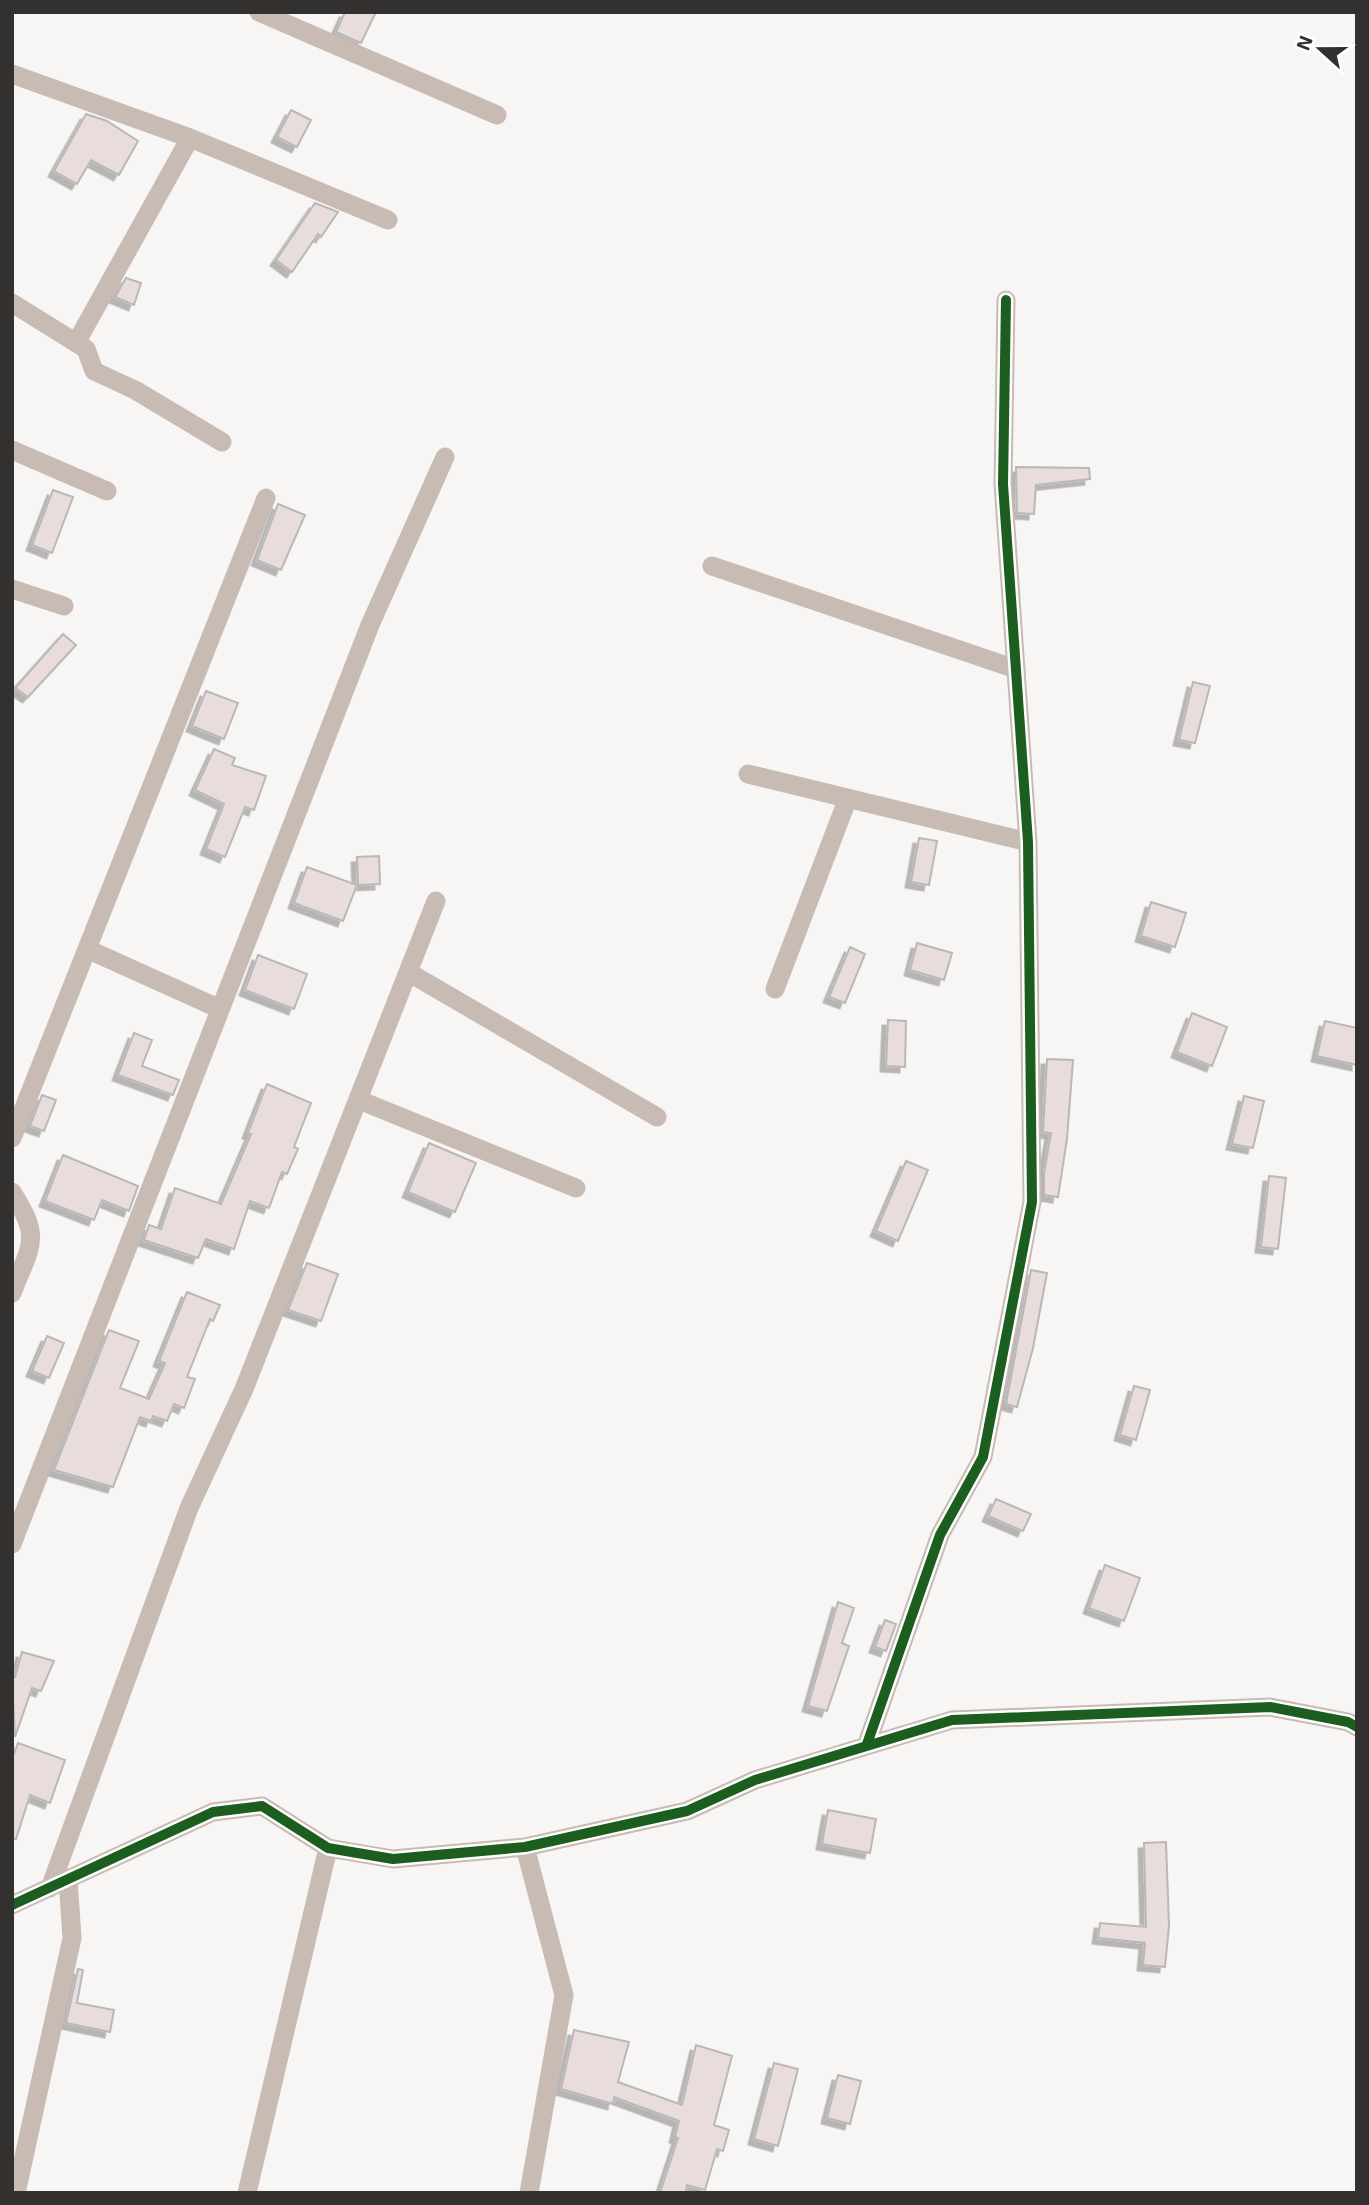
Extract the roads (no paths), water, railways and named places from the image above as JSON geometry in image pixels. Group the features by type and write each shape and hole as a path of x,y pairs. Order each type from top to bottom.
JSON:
{"street":[{"path":"259,12 498,115"},
{"path":"12,74 190,138 388,220"},
{"path":"76,343 190,138"},
{"path":"867,1744 940,1535 983,1457 1032,1202 1028,842 1003,484 1006,300"},
{"path":"12,303 86,349 94,371 135,390 222,442"},
{"path":"12,450 107,491"},
{"path":"12,1544 370,625 445,457"},
{"path":"12,1138 266,498"},
{"path":"712,566 1016,668"},
{"path":"12,589 64,606"},
{"path":"748,774 1028,842"},
{"path":"775,989 848,798"},
{"path":"16,2193 72,1938 59,1884 189,1508 244,1389 436,901"},
{"path":"87,949 220,1009"},
{"path":"408,972 657,1117"},
{"path":"359,1100 576,1188"},
{"path":"12,1192 29,1219 33,1238 12,1293"},
{"path":"12,1905 213,1812 262,1806 328,1847 393,1859 525,1847 687,1811 755,1780 952,1720 1270,1707 1348,1722 1357,1727"},
{"path":"247,2193 328,1847"},
{"path":"525,1847 564,1995 529,2193"}]}
